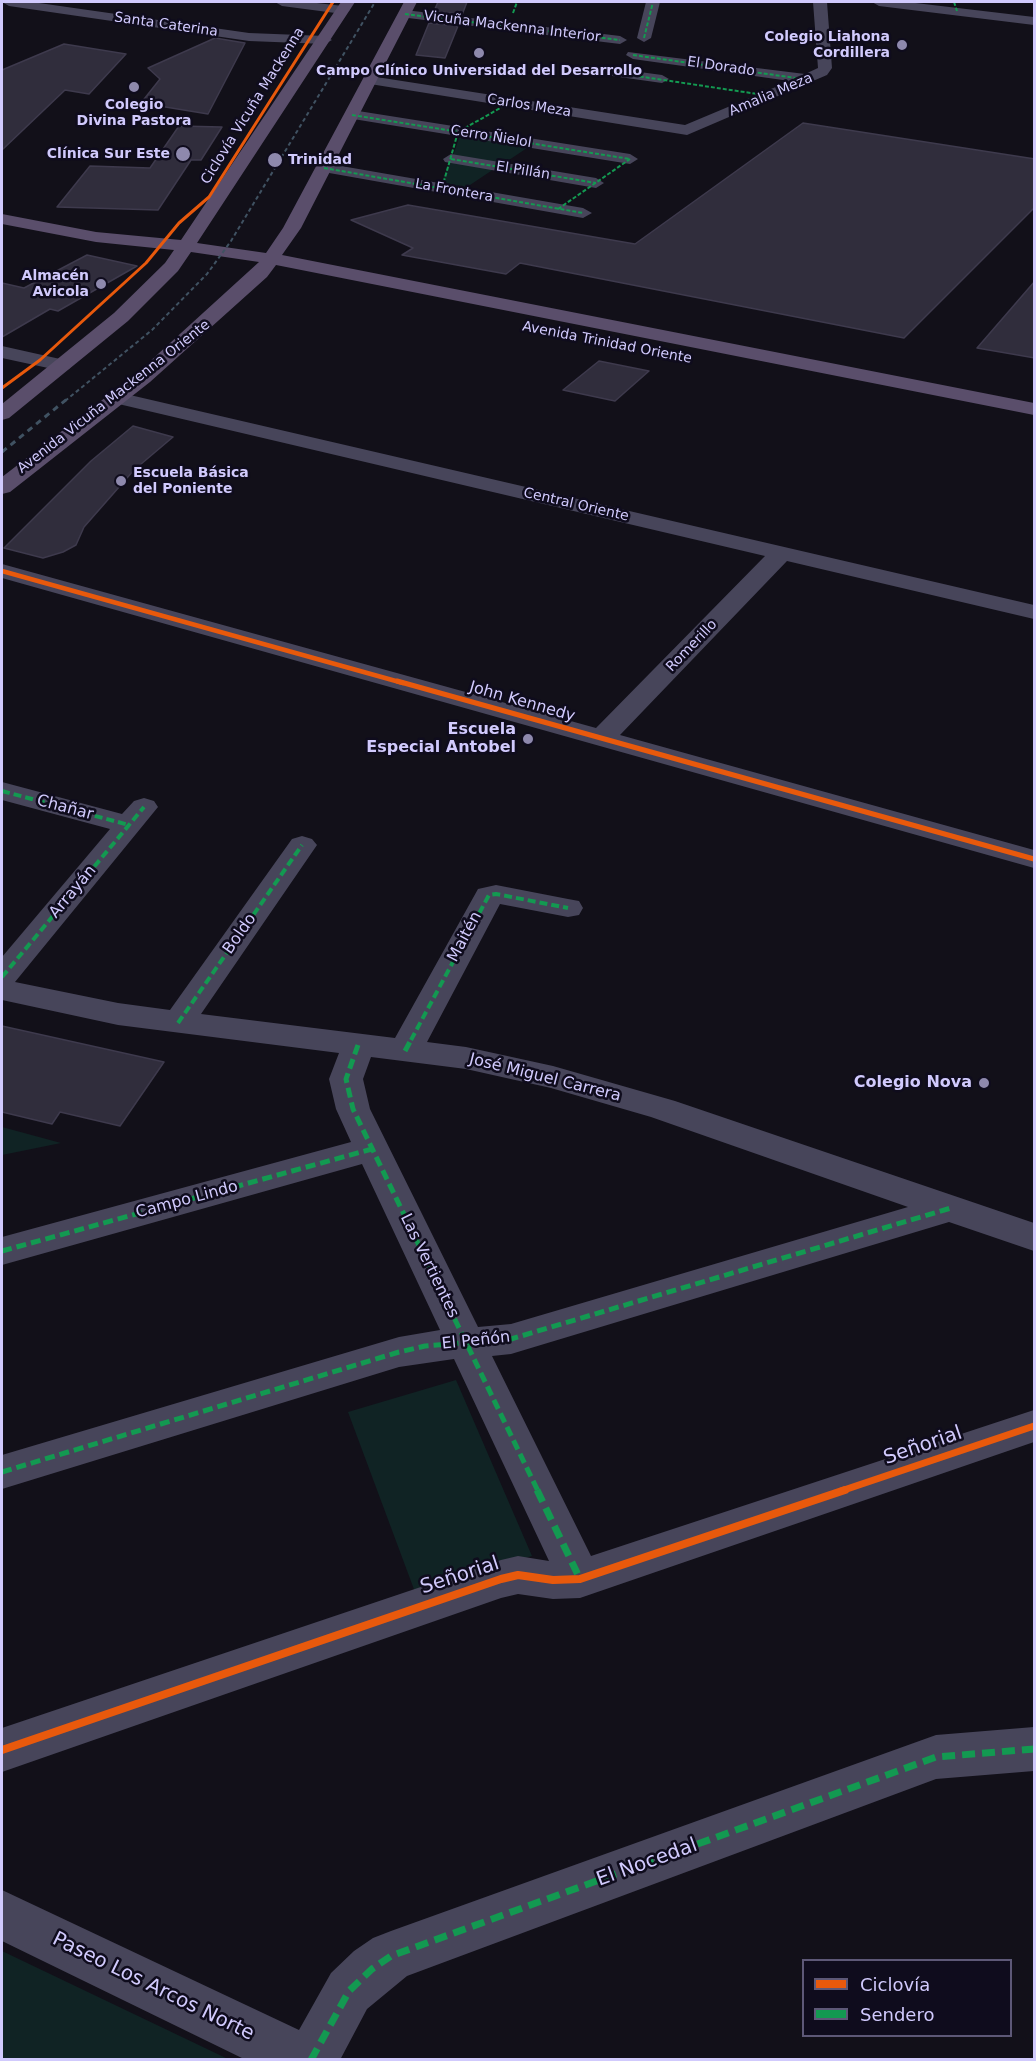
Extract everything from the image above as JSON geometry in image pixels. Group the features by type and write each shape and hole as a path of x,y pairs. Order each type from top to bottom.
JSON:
{"main road":[{"path":"2,414 141,300 184,252 346,6"},
{"name":"Avenida Vicuña Mackenna Oriente","path":"2,487 188,340 267,266 324,168 408,8"},
{"name":"Avenida Trinidad Oriente","path":"2,219 96,237 125,247 184,252 267,266 1035,409"},
{"name":"Avenida Trinidad Oriente","path":"267,266 1035,428"}],"street":[{"name":"Santa Caterina","path":"9,2 249,37 325,40"},
{"path":"282,2 346,6"},
{"path":"644,38 653,2"},
{"name":"Amalia Meza","path":"687,130 810,80 825,68 820,2"},
{"path":"879,2 956,6 1035,21"},
{"name":"Vicuña Mackenna Interior","path":"408,8 620,40"},
{"name":"El Dorado","path":"633,55 810,80"},
{"path":"610,72 771,96"},
{"name":"Carlos Meza","path":"370,80 687,130"},
{"path":"442,189 458,132 509,103"},
{"name":"Cerro Ñielol","path":"352,115 630,159 596,183"},
{"name":"El Pillán","path":"451,159 596,183"},
{"name":"La Frontera","path":"324,168 583,213"},
{"path":"558,209 596,183"},
{"path":"2,352 62,365"},
{"name":"Central Oriente","path":"117,398 1035,612"},
{"name":"Romerillo","path":"601,739 782,553"},
{"name":"John Kennedy","path":"2,571 1035,859"},
{"name":"Chañar","path":"2,791 136,816"},
{"name":"Arrayán","path":"2,977 136,816"},
{"name":"Boldo","path":"178,1023 302,845"},
{"name":"Maitén","path":"405,1051 489,895 496,894 568,908"},
{"name":"José Miguel Carrera","path":"2,990 118,1014 512,1067 603,1090 1035,1237"},
{"name":"Las Vertientes","path":"358,1046 348,1067 348,1094 372,1149 580,1579"},
{"name":"Campo Lindo","path":"2,1251 372,1149"},
{"name":"El Peñón","path":"2,1472 399,1352 425,1347 511,1339 951,1208"},
{"name":"Señorial","path":"2,1750 501,1579 518,1575 566,1581 580,1579 1035,1426"},
{"name":"El Nocedal","path":"311,2060 349,1991 372,1969 391,1956 936,1757 1035,1749"},
{"name":"Paseo Los Arcos Norte","path":"2,1915 304,2060"}],"green space":[{"path":"460,135 530,146 503,164 453,156"},
{"path":"449,162 494,169 464,189 441,185"},
{"path":"2,1127 61,1143 2,1155"},
{"path":"456,1380 532,1556 415,1592 348,1412"},
{"path":"2,1951 228,2059 2,2059"}],"building":[{"path":"438,2 467,2 462,15 434,11"},
{"path":"429,23 458,26 445,58 416,55"},
{"path":"215,38 245,43 208,114 141,103 160,79 148,68"},
{"path":"64,44 126,54 89,94 65,90 2,150 2,70"},
{"path":"803,123 1035,159 1035,207 904,338 520,263 506,274 402,255 413,248 351,220 408,205 635,244"},
{"path":"179,126 222,127 201,160 191,160 158,210 57,207 90,166 150,168"},
{"path":"87,255 137,266 58,311 50,309 2,337 2,283 24,288"},
{"path":"1035,281 1035,358 977,348"},
{"path":"599,361 649,371 615,401 563,390"},
{"path":"133,426 173,437 134,470 84,527 76,545 43,558 4,548 91,461"},
{"path":"2,1026 164,1062 120,1126 60,1112 52,1124 2,1112"}],"railway":[{"path":"65,401 152,330 207,274 231,241 375,2"},
{"path":"2,452 67,399"}],"marked path":[{"path":"513,13 517,2"},
{"path":"644,38 653,2"},
{"path":"954,2 957,11"},
{"path":"405,14 620,40"},
{"path":"633,55 810,80"},
{"path":"610,72 771,96"},
{"path":"442,188 458,132 509,103"},
{"path":"352,115 630,159"},
{"path":"451,159 596,183"},
{"path":"558,209 630,159"},
{"path":"324,168 583,213"},
{"path":"2,791 129,825"},
{"path":"2,977 144,807"},
{"path":"178,1023 302,845"},
{"path":"405,1051 489,895 496,894 568,908"},
{"path":"358,1045 346,1079 353,1109 580,1579"},
{"path":"2,1251 372,1149"},
{"path":"2,1472 399,1352 425,1346 511,1339 951,1208"},
{"path":"311,2060 349,1991 372,1969 391,1956 936,1757 1034,1749"}],"cycle path":[{"name":"Ciclovía Vicuña Mackenna","path":"2,388 40,360 146,263 179,223 209,197 333,2"},
{"path":"2,571 1034,859"},
{"path":"2,1750 501,1579 518,1575 553,1580 580,1579 1034,1426"}],"place":[{"name":"Colegio Liahona Cordillera","path":"902,45"},
{"name":"Campo Clínico Universidad del Desarrollo","path":"479,53"},
{"name":"Colegio Divina Pastora","path":"134,87"},
{"name":"Clínica Sur Este","path":"183,154"},
{"name":"Trinidad","path":"275,160"},
{"name":"Almacén Avicola","path":"101,284"},
{"name":"Escuela Básica del Poniente","path":"121,481"},
{"name":"Escuela Especial Antobel","path":"528,739"},
{"name":"Colegio Nova","path":"984,1083"}]}
